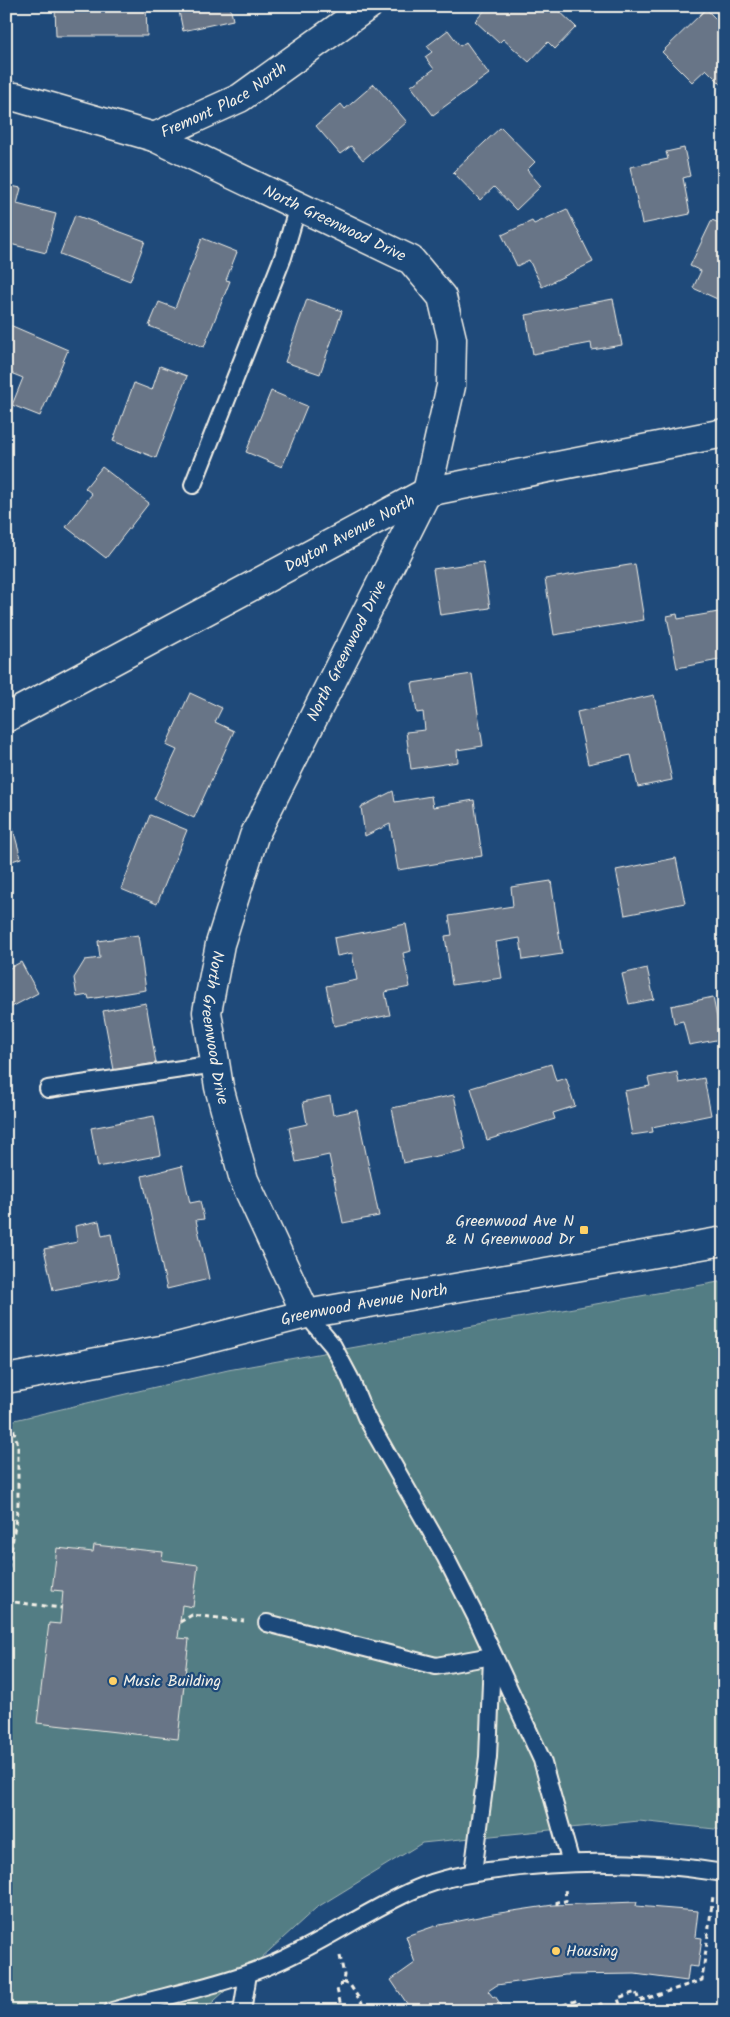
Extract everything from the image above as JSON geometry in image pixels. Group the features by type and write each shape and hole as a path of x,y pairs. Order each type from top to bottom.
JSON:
{"street":[{"name":"Fremont Place North","path":"6,97 16,97 154,137 240,98 368,6"},
{"name":"North Greenwood Drive","path":"154,137 410,260 442,297 452,339 451,386 427,492 254,836 220,944 207,1012 219,1088 244,1180 306,1314"},
{"name":"Dayton Avenue North","path":"6,718 427,492 724,433"},
{"name":"Greenwood Avenue North","path":"6,1379 176,1347 306,1314 724,1240"}],"lane":[{"path":"192,485 284,257 298,206"},
{"path":"48,1089 215,1064"},
{"path":"306,1314 333,1346 350,1378 366,1417 445,1556 476,1617 492,1656 542,1760 571,1863"},
{"path":"267,1623 436,1666 492,1656"},
{"path":"472,1873 488,1757 492,1656"},
{"path":"112,2011 248,1974 308,1948 416,1889 472,1873 523,1866 571,1863 673,1866 724,1873"},
{"path":"242,2011 248,1974"}],"path":[{"path":"6,1406 18,1445 18,1504 6,1586"},
{"path":"6,1602 61,1608"},
{"path":"180,1622 192,1615 267,1623"},
{"path":"557,1905 557,1902 566,1901 565,1892"},
{"path":"546,2011 578,2000 582,2010 601,2004 604,2010 620,2005 618,1998 636,1992 639,2002 702,1980 713,1892"},
{"path":"342,2011 337,1989 343,1982 344,1975"},
{"path":"343,1982 350,1985 367,2011"}],"green space":[{"path":"724,1281 724,1830 639,1821 422,1843 316,1908 203,2011 6,2011 6,1422 228,1370"}],"building":[{"path":"55,6 146,6 147,36 56,36"},
{"path":"178,6 230,6 233,20 183,31"},
{"path":"489,6 554,6 576,27 555,49 548,42 529,62 503,39 499,43 475,21"},
{"path":"706,9 724,27 724,82 722,85 706,69 692,82 662,52"},
{"path":"448,30 460,46 466,42 489,74 433,115 411,86 434,69 425,57 432,52 427,46"},
{"path":"374,84 407,122 363,160 351,146 340,154 316,126 341,104 345,109"},
{"path":"501,127 535,162 527,170 541,186 516,210 494,187 480,200 453,172"},
{"path":"684,148 690,176 683,178 690,214 642,224 630,167 668,159 666,152"},
{"path":"6,185 21,188 17,204 56,214 46,253 6,243"},
{"path":"567,209 593,262 542,287 529,260 517,266 502,235 532,221 534,224"},
{"path":"75,215 145,241 130,281 60,254"},
{"path":"712,220 724,225 724,302 693,288 701,271 690,266"},
{"path":"202,238 237,252 226,280 230,281 204,347 149,326 159,302 175,308"},
{"path":"307,299 342,311 320,374 285,362"},
{"path":"613,299 622,345 592,350 591,343 533,354 526,315"},
{"path":"10,325 68,350 40,416 12,405 23,378 6,371 6,333"},
{"path":"160,366 187,376 156,458 113,441 134,383 152,390"},
{"path":"271,391 307,406 282,467 246,452"},
{"path":"102,467 149,503 106,558 66,527 92,494 85,488"},
{"path":"483,562 490,608 440,615 433,569"},
{"path":"635,564 644,620 554,635 545,579"},
{"path":"724,611 724,659 677,668 667,616 677,614 678,619"},
{"path":"472,674 483,746 457,750 458,762 411,769 406,732 425,730 423,712 417,713 412,683"},
{"path":"190,693 222,708 215,722 234,731 194,818 154,799 177,750 166,745"},
{"path":"654,695 672,780 638,787 631,755 588,764 577,712"},
{"path":"393,791 395,802 431,796 433,807 474,800 482,856 398,870 390,824 365,836 361,807"},
{"path":"150,815 187,830 157,904 121,889"},
{"path":"10,818 21,858 6,863 6,819"},
{"path":"676,858 685,903 625,915 616,870"},
{"path":"551,881 562,954 523,960 520,938 496,942 502,978 452,985 445,936 452,935 449,916 513,906 511,887"},
{"path":"406,924 411,951 403,953 410,987 385,992 390,1015 334,1026 326,986 357,980 352,953 337,956 334,938"},
{"path":"138,935 146,990 89,999 88,995 77,997 74,978 85,960 100,958 98,941"},
{"path":"21,962 38,993 6,1010 6,970"},
{"path":"647,968 654,999 629,1004 622,974"},
{"path":"713,997 721,1039 689,1045 683,1021 674,1023 671,1006"},
{"path":"146,1003 156,1063 114,1070 103,1011"},
{"path":"551,1064 556,1081 566,1078 575,1106 553,1113 555,1119 487,1140 471,1088"},
{"path":"677,1072 679,1083 704,1078 711,1115 652,1127 653,1132 632,1135 624,1091 650,1086 648,1078"},
{"path":"454,1095 466,1150 403,1163 392,1108"},
{"path":"330,1096 333,1115 357,1110 379,1216 343,1223 329,1155 296,1162 289,1128 307,1124 303,1102"},
{"path":"154,1116 161,1155 98,1167 91,1128"},
{"path":"182,1166 190,1203 200,1201 204,1219 196,1220 209,1279 167,1289 142,1176"},
{"path":"99,1221 102,1236 111,1234 119,1277 53,1290 44,1249 77,1242 75,1226"},
{"path":"6,1272 11,1301 6,1302"},
{"name":"Music Building","path":"94,1545 163,1552 162,1560 198,1565 193,1607 182,1605 178,1638 189,1639 178,1739 37,1723 49,1623 60,1624 63,1591 52,1590 57,1548 93,1552"},
{"name":"Housing","path":"637,1902 636,1906 698,1911 695,1937 702,1938 698,1967 689,1966 687,1981 635,1974 565,1975 497,1985 488,1991 493,1997 495,1996 505,2011 412,2011 391,1980 415,1963 406,1936 435,1926 493,1914 553,1905"}],"place":[{"name":"Greenwood Ave N & N Greenwood Dr","path":"584,1230"},
{"name":"Music Building","path":"113,1681"},
{"name":"Housing","path":"556,1951"}]}
